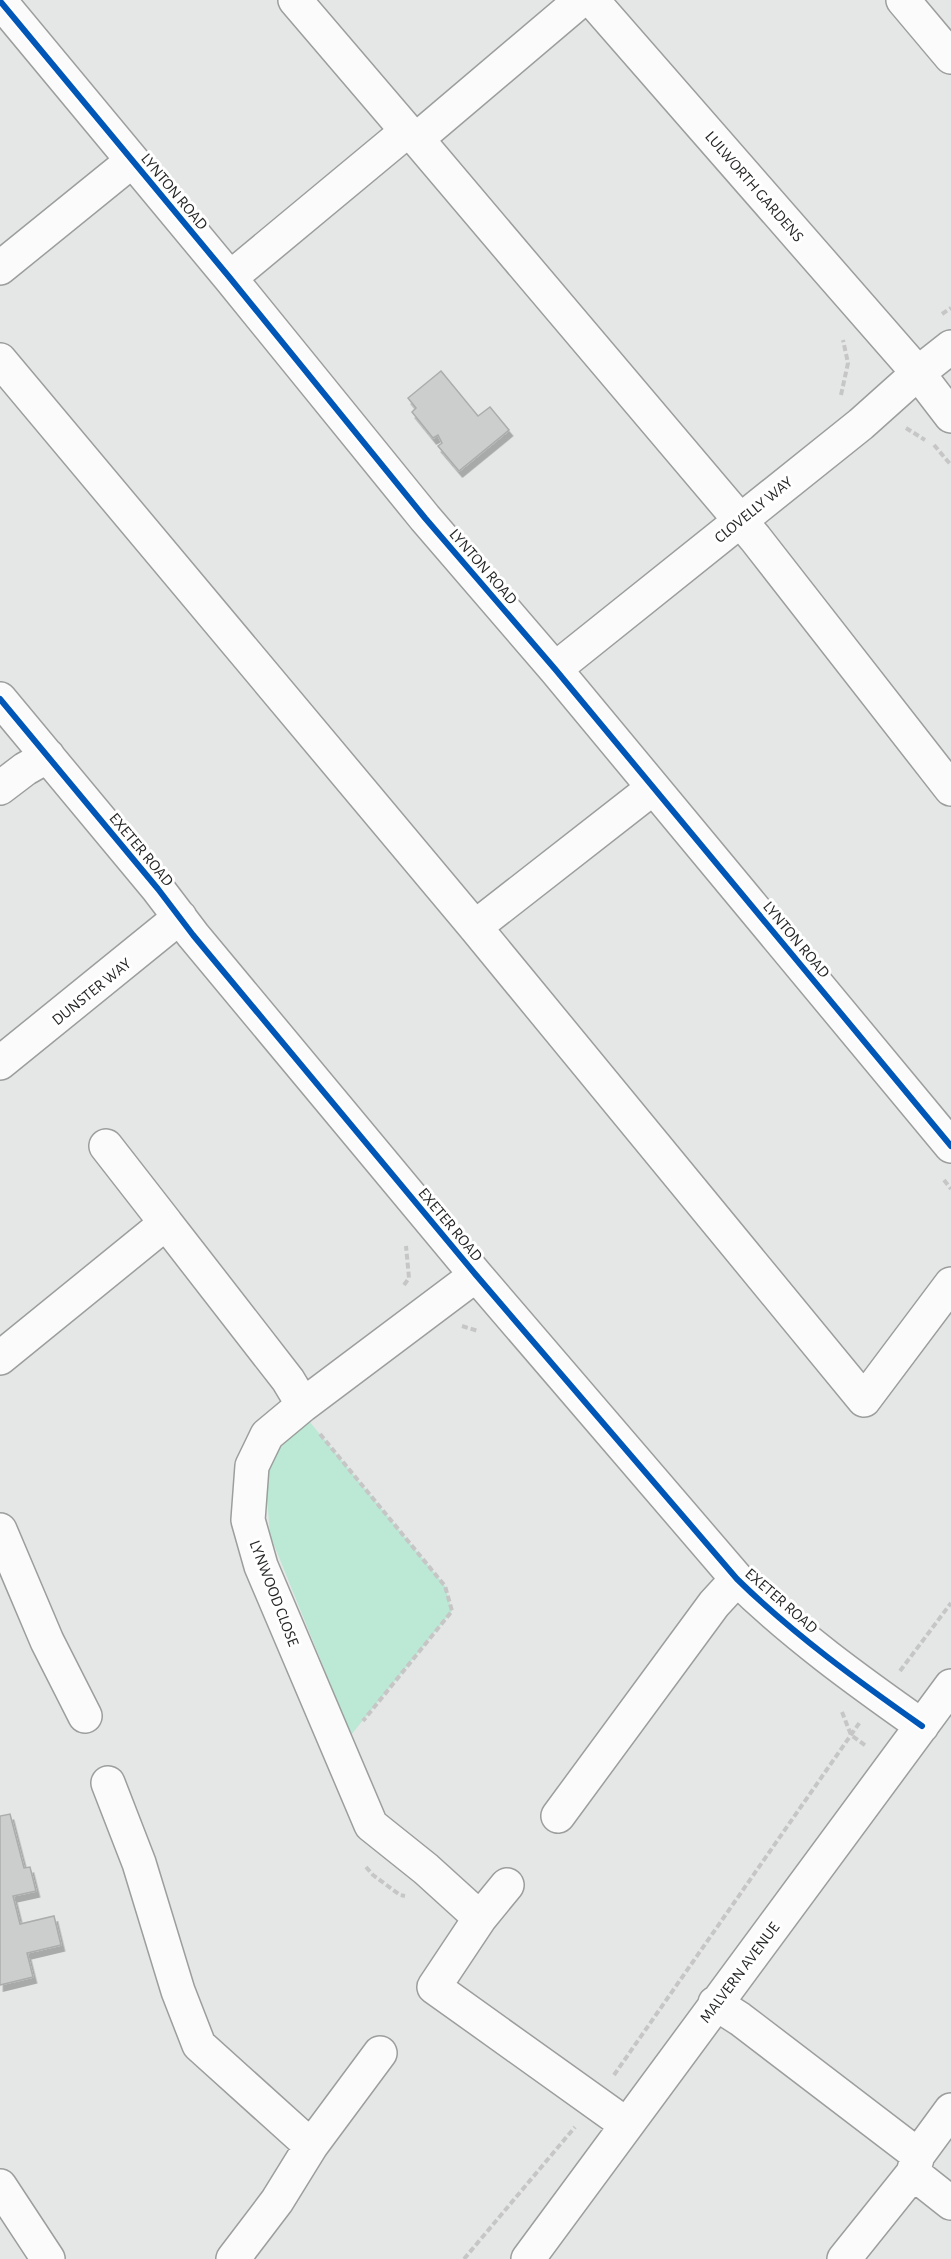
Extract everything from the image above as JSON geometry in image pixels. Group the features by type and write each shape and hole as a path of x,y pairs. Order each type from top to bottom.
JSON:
{"street":[{"path":"295,0 755,538 951,789"},
{"path":"230,278 581,0"},
{"name":"LULWORTH GARDENS","path":"592,0 918,373 951,416"},
{"path":"903,0 951,57"},
{"name":"LYNTON ROAD","path":"0,1 425,518 555,669 951,1146"},
{"path":"0,268 132,161"},
{"name":"CLOVELLY WAY","path":"555,669 861,423 951,347"},
{"path":"0,360 475,927 864,1400 951,1284"},
{"name":"EXETER ROAD","path":"0,699 476,1275 737,1579 768,1610 879,1696 922,1726"},
{"path":"0,788 25,769 48,756"},
{"path":"475,927 653,788"},
{"name":"DUNSTER WAY","path":"0,1063 180,917"},
{"path":"106,1146 288,1380 310,1417"},
{"path":"0,1358 166,1223"},
{"name":"LYNWOOD CLOSE","path":"476,1275 310,1417 267,1435 252,1466 248,1520 261,1566 371,1825 480,1918"},
{"path":"0,1530 47,1641 85,1716"},
{"path":"558,1816 714,1604 737,1579"},
{"name":"MALVERN AVENUE","path":"528,2259 951,1686"},
{"path":"108,1783 139,1863 178,1991 199,2045 312,2146"},
{"path":"507,1885 480,1918 434,1987 627,2124"},
{"path":"716,2003 749,2026 915,2164 951,2203"},
{"path":"233,2259 277,2201 312,2146 380,2053"},
{"path":"844,2259 915,2164 951,2110"},
{"path":"0,2186 48,2259"}],"path":[{"path":"834,403 841,396 848,363 843,339"},
{"path":"402,1239 406,1247 409,1278 403,1287"},
{"path":"456,1325 478,1331 486,1340"},
{"path":"310,1417 445,1586 452,1611 358,1726"},
{"path":"464,2259 595,2103 851,1735 951,1603"},
{"path":"841,1708 851,1735 893,1766"},
{"path":"365,1865 373,1875 400,1895 429,1898 436,1879"}],"green space":[{"path":"309,1421 445,1586 452,1611 351,1735 270,1535 267,1498 270,1457"}],"building":[{"path":"441,371 478,416 490,407 509,430 459,471 438,446 442,443 438,435 433,438 412,412 416,408 408,398"},
{"path":"10,1814 24,1868 30,1867 36,1891 13,1896 20,1924 54,1916 61,1945 27,1953 33,1977 0,1985 0,1816"}],"cycle path":[{"path":"0,1 425,518 555,669 951,1146"},
{"path":"0,699 476,1275 737,1579 803,1638 922,1726"}]}
